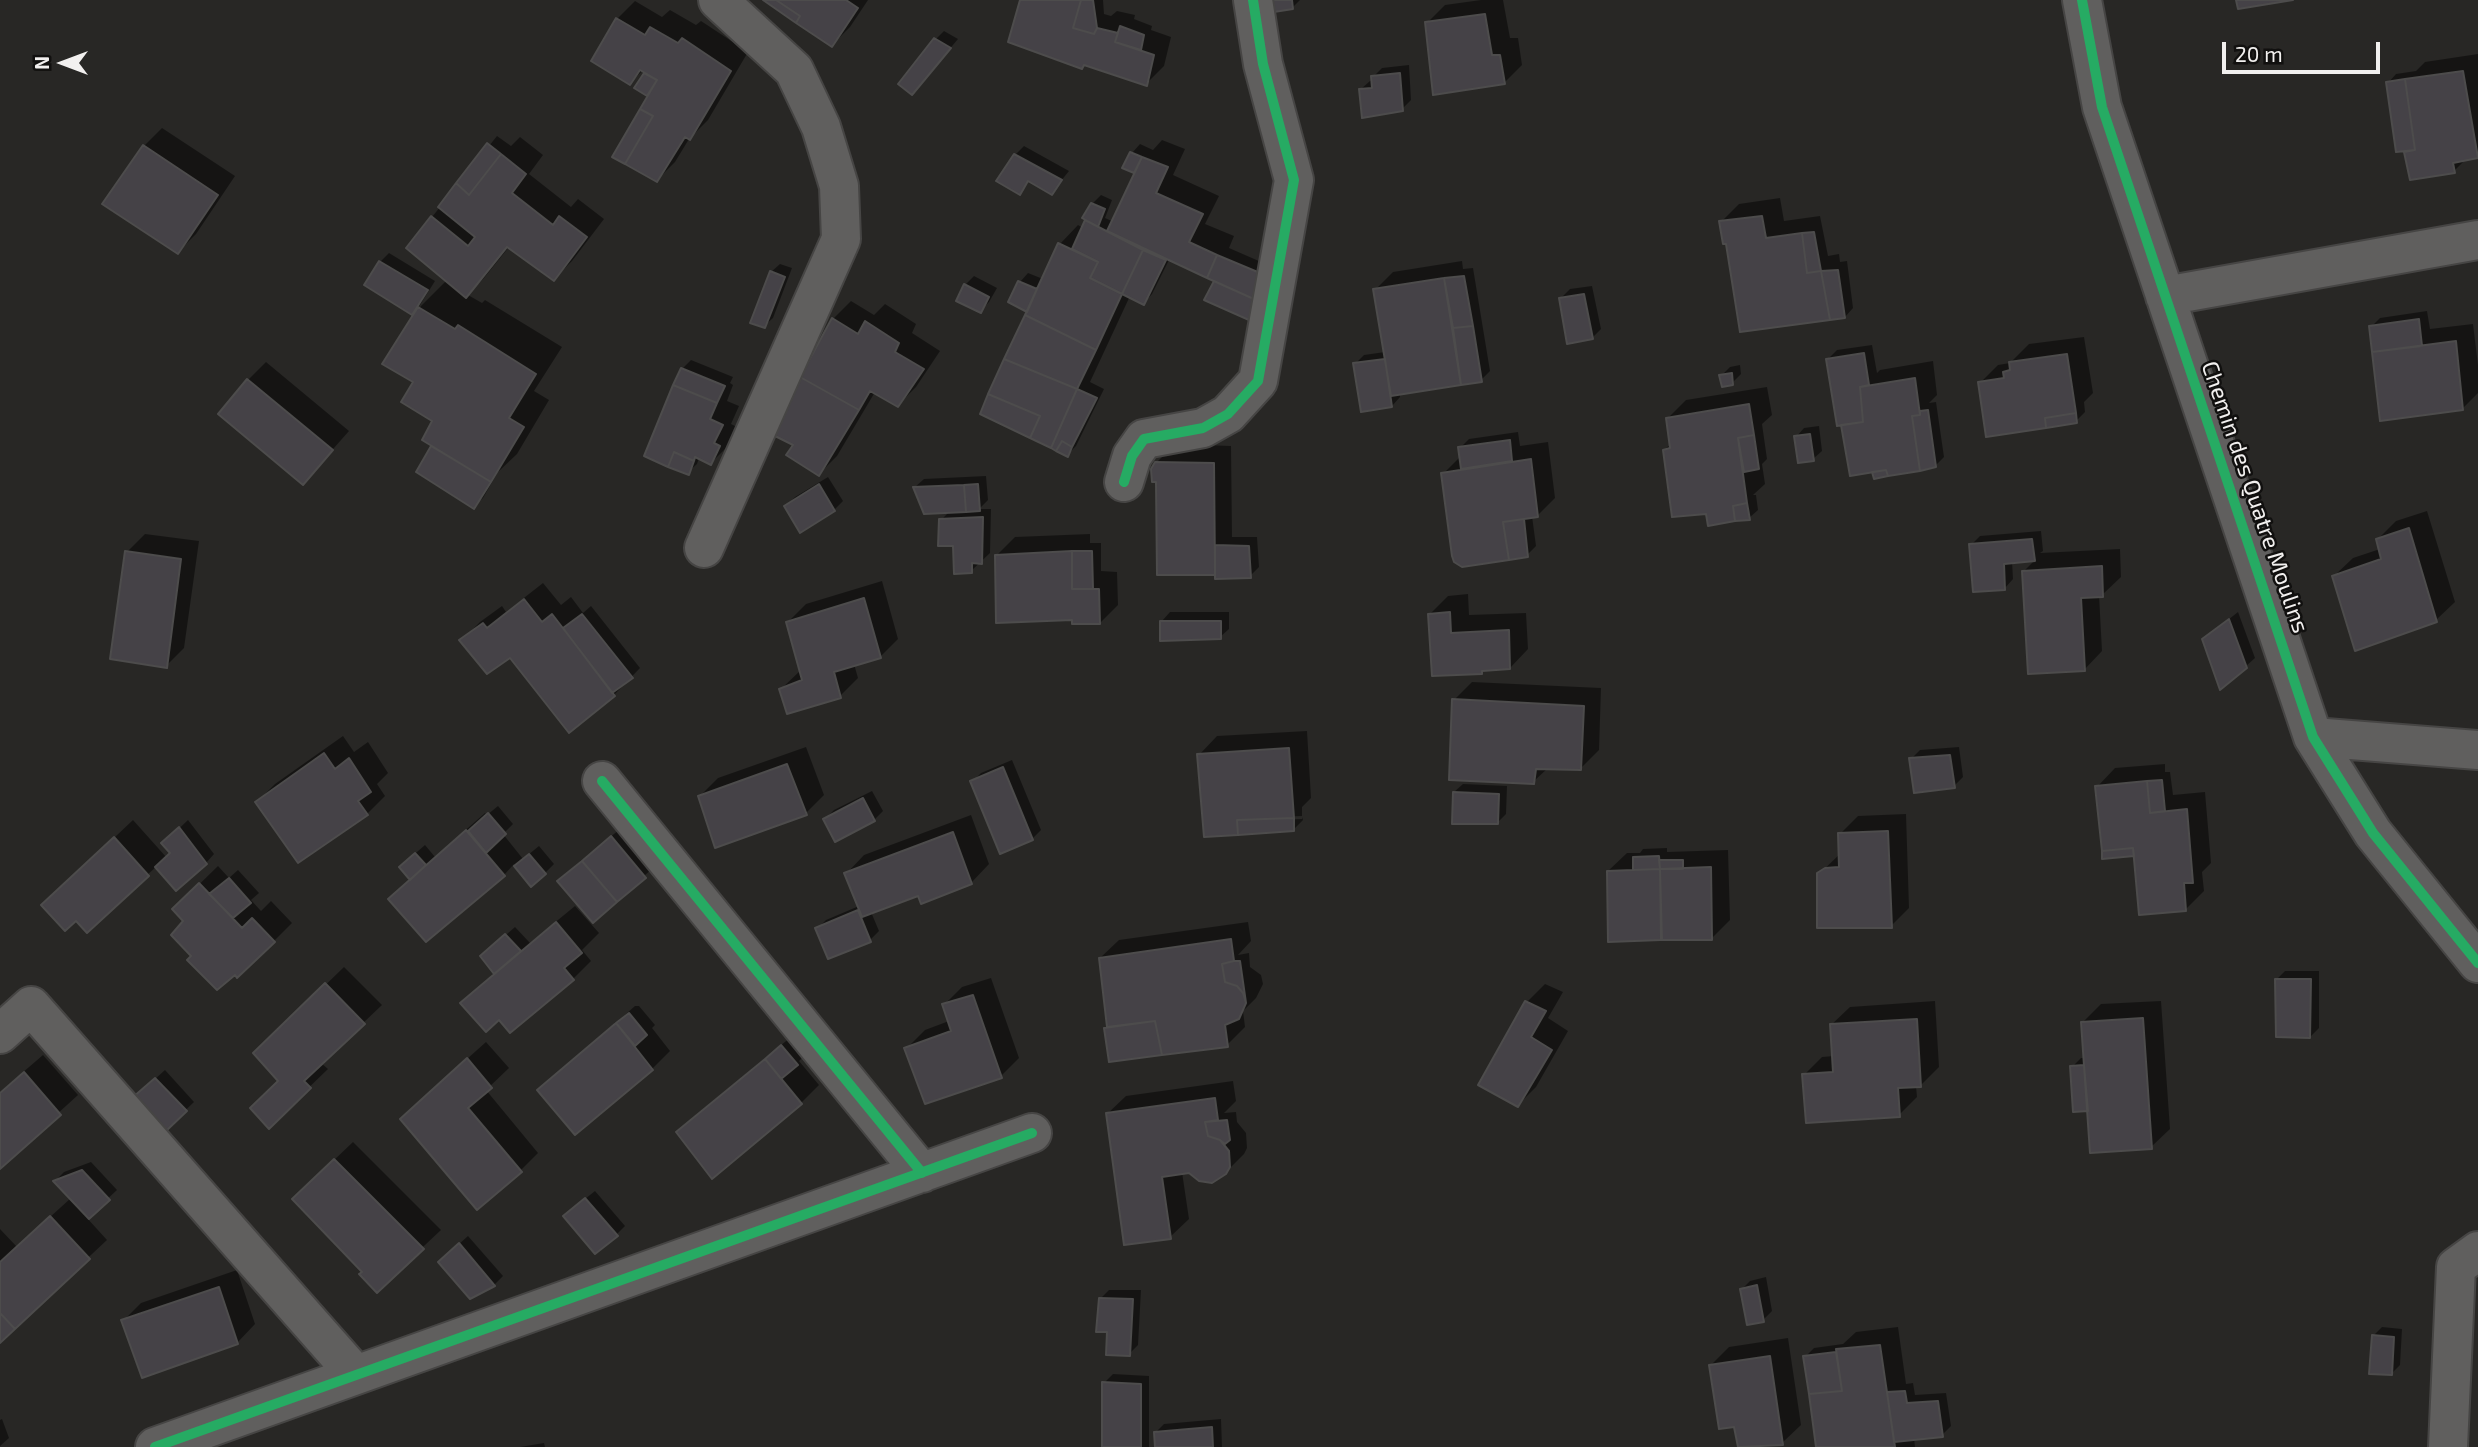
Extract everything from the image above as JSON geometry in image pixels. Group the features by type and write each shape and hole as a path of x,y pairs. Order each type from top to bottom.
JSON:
{"street":[{"path":"704,548 841,239 839,186 821,127 794,70 718,0"},
{"path":"1124,482 1132,456 1144,439 1203,428 1228,414 1258,381 1294,180 1263,64 1253,0"},
{"name":"Chemin des Quatre Moulins","path":"2082,0 2102,107 2313,737 2374,833 2478,963"},
{"path":"2165,296 2478,240"},
{"path":"2313,737 2478,750"},
{"path":"602,781 922,1173"},
{"path":"0,1034 31,1006 356,1375"},
{"path":"155,1447 1032,1133"},
{"path":"2448,1447 2456,1267 2478,1251"}],"building":[{"path":"763,0 776,0 800,16 796,23"},
{"path":"776,0 846,0 858,8 832,47 796,23 800,16"},
{"path":"1020,0 1081,0 1073,28 1094,34 1097,28 1118,33 1115,42 1154,55 1147,86 1084,65 1082,69 1008,42"},
{"path":"1081,0 1093,0 1097,28 1094,34 1073,28"},
{"path":"1260,0 1292,0 1293,9 1261,14"},
{"path":"2236,0 2293,0 2238,9"},
{"path":"1485,14 1492,55 1500,55 1505,84 1433,95 1425,22"},
{"path":"616,18 645,35 650,27 678,43 682,38 731,71 690,140 685,137 657,182 625,164 653,116 640,109 657,80 640,70 630,85 591,61"},
{"path":"1120,26 1144,35 1141,50 1115,42"},
{"path":"934,38 951,48 912,95 898,84"},
{"path":"2463,71 2478,158 2453,163 2455,173 2410,180 2404,152 2415,150 2405,79"},
{"path":"644,73 657,80 647,96 634,88"},
{"path":"1400,73 1403,111 1362,118 1359,89 1372,88 1371,76"},
{"path":"2405,79 2415,150 2396,152 2386,82"},
{"path":"640,109 653,116 625,164 612,157"},
{"path":"487,143 501,154 469,195 456,183"},
{"path":"143,145 218,195 178,254 102,204"},
{"path":"1130,152 1142,157 1134,173 1122,168"},
{"path":"501,154 526,174 512,193 553,225 559,216 587,237 554,281 507,247 466,298 406,248 431,216 468,246 475,237 438,207 456,183 469,195"},
{"path":"1014,154 1062,180 1052,195 1028,181 1020,195 996,181"},
{"path":"1142,157 1168,167 1156,193 1203,214 1189,242 1217,255 1207,278 1107,231"},
{"path":"1091,203 1105,209 1098,227 1082,218"},
{"path":"1762,216 1766,238 1802,233 1807,273 1821,271 1830,320 1740,332 1726,244 1723,244 1719,221"},
{"path":"1085,220 1143,250 1122,294 1090,278 1098,262 1072,249"},
{"path":"1814,232 1821,271 1807,273 1802,233"},
{"path":"1058,243 1098,262 1090,278 1122,294 1096,350 1025,315"},
{"path":"1143,250 1166,260 1144,305 1122,294"},
{"path":"1217,255 1260,273 1256,300 1207,278"},
{"path":"379,261 428,290 412,315 364,285"},
{"path":"1838,270 1845,318 1830,320 1821,271"},
{"path":"770,271 785,277 765,328 750,323"},
{"path":"1464,276 1473,326 1453,328 1444,278"},
{"path":"1444,278 1461,385 1391,396 1373,289"},
{"path":"1018,281 1037,289 1027,312 1008,302"},
{"path":"1214,281 1256,300 1249,320 1204,300"},
{"path":"964,284 989,297 981,313 956,301"},
{"path":"1584,294 1593,339 1567,344 1559,298"},
{"path":"418,307 455,329 458,325 536,374 509,418 524,427 491,482 422,440 432,421 401,402 413,382 382,364"},
{"path":"1025,315 1096,350 1077,389 1004,359"},
{"path":"832,318 858,334 865,321 899,343 895,352 924,369 898,407 870,391 859,410 800,377"},
{"path":"2419,319 2422,346 2372,352 2369,326"},
{"path":"1473,326 1482,382 1461,385 1453,328"},
{"path":"2456,341 2463,410 2380,421 2372,352"},
{"path":"1864,353 1869,385 1860,387 1863,422 1837,426 1826,359"},
{"path":"2067,354 2076,413 2045,418 2046,428 1986,437 1978,382 2004,378 2003,372 2010,370 2009,362"},
{"path":"1004,359 1077,389 1051,448 1030,438 1040,416 988,394"},
{"path":"1385,359 1392,407 1361,412 1353,363"},
{"path":"681,368 725,386 717,403 673,385"},
{"path":"1732,373 1733,385 1722,387 1719,375"},
{"path":"800,377 859,410 819,476 786,455 793,445 767,432"},
{"path":"1915,378 1920,415 1912,416 1920,471 1888,476 1886,470 1850,476 1841,425 1863,422 1860,387"},
{"path":"247,379 333,450 303,485 218,414"},
{"path":"673,385 717,403 710,419 723,425 714,443 720,446 711,465 695,457 694,461 674,452 668,467 644,456"},
{"path":"1077,389 1097,398 1072,447 1062,441 1056,451 1051,448"},
{"path":"988,394 1040,416 1030,438 980,414"},
{"path":"1749,404 1754,435 1738,438 1747,503 1733,506 1735,521 1708,526 1706,514 1672,517 1663,450 1670,448 1666,418"},
{"path":"1928,410 1936,467 1920,471 1912,416"},
{"path":"2076,413 2077,423 2046,428 2045,418"},
{"path":"1810,434 1814,461 1798,463 1794,436"},
{"path":"1754,435 1759,469 1744,472 1738,438"},
{"path":"1510,440 1512,461 1461,469 1458,447"},
{"path":"1062,441 1072,447 1068,457 1056,451"},
{"path":"431,446 491,482 474,509 416,472"},
{"path":"674,452 694,461 689,475 668,467"},
{"path":"1531,459 1538,517 1503,522 1509,560 1462,567 1454,562 1441,473"},
{"path":"1155,462 1214,463 1215,575 1157,575 1156,482 1152,482 1151,469"},
{"path":"1886,470 1888,476 1874,479 1872,472"},
{"path":"819,484 835,511 800,533 784,506"},
{"path":"978,484 980,511 966,512 964,485"},
{"path":"964,485 966,512 924,514 913,487"},
{"path":"1747,503 1750,520 1735,521 1733,506"},
{"path":"983,517 982,564 972,563 972,573 954,574 953,546 938,546 939,519"},
{"path":"1524,519 1528,557 1509,560 1503,522"},
{"path":"2409,528 2437,622 2355,651 2332,576 2381,559 2376,539"},
{"path":"2032,539 2035,561 2004,564 2005,590 1973,592 1969,544"},
{"path":"1215,545 1249,546 1251,578 1215,579"},
{"path":"125,551 181,559 167,668 110,659"},
{"path":"1072,551 1092,551 1093,589 1072,589"},
{"path":"1072,551 1072,589 1099,589 1100,624 1072,624 1072,620 996,623 995,555"},
{"path":"2102,566 2103,597 2081,598 2085,671 2028,674 2022,571"},
{"path":"864,598 881,658 834,672 841,698 787,714 779,689 802,680 786,622"},
{"path":"524,599 542,622 552,614 615,696 569,733 510,658 487,674 459,640 483,623 487,628"},
{"path":"1450,612 1451,633 1509,630 1510,669 1482,671 1482,674 1432,676 1428,614"},
{"path":"582,614 633,678 612,693 563,628"},
{"path":"2229,619 2247,668 2220,690 2202,639"},
{"path":"1160,621 1221,621 1221,639 1160,641"},
{"path":"1452,699 1584,706 1581,770 1536,769 1534,784 1449,780"},
{"path":"1289,748 1294,818 1237,820 1238,835 1204,837 1197,754"},
{"path":"324,753 335,769 349,758 371,792 358,801 368,815 298,863 255,802"},
{"path":"1950,755 1955,788 1914,793 1909,758"},
{"path":"787,764 807,815 715,848 698,796"},
{"path":"1003,767 1033,840 1000,854 970,781"},
{"path":"2162,780 2165,811 2150,813 2147,781"},
{"path":"2147,781 2150,813 2187,809 2193,883 2184,883 2186,911 2139,915 2133,848 2102,851 2095,786"},
{"path":"1453,792 1499,794 1498,824 1452,824"},
{"path":"863,798 875,821 835,842 823,819"},
{"path":"488,813 506,834 486,853 468,831"},
{"path":"1294,818 1294,831 1238,835 1237,820"},
{"path":"179,827 207,864 176,891 155,867 170,853 161,843"},
{"path":"466,830 505,876 426,942 388,899"},
{"path":"1888,831 1892,928 1817,928 1817,873 1825,868 1839,867 1838,833"},
{"path":"953,832 972,884 921,904 918,896 862,917 844,873"},
{"path":"611,836 646,878 617,902 582,861"},
{"path":"114,837 149,876 87,933 76,921 65,931 41,905"},
{"path":"2133,848 2134,856 2102,859 2102,851"},
{"path":"415,853 426,865 410,880 399,867"},
{"path":"529,854 546,874 531,887 514,866"},
{"path":"1659,856 1660,869 1633,870 1633,857"},
{"path":"1659,860 1683,860 1683,869 1660,869"},
{"path":"582,861 617,902 593,923 557,881"},
{"path":"1711,867 1712,940 1662,940 1660,869"},
{"path":"1660,869 1661,940 1608,942 1607,871"},
{"path":"229,878 251,903 233,918 209,894"},
{"path":"199,883 242,928 252,918 275,942 237,978 235,975 217,990 187,960 191,956 171,935 183,921 172,909"},
{"path":"858,910 871,942 828,959 815,928"},
{"path":"556,922 582,953 564,968 574,980 510,1033 499,1020 486,1032 460,1003"},
{"path":"505,934 521,951 494,974 480,956"},
{"path":"1231,939 1234,961 1222,964 1225,982 1237,986 1246,1003 1239,1019 1225,1025 1228,1047 1162,1055 1155,1021 1107,1027 1099,958"},
{"path":"1240,961 1246,1003 1237,986 1225,982 1222,964"},
{"path":"2275,979 2311,979 2310,1038 2276,1037"},
{"path":"325,983 365,1024 304,1081 311,1088 269,1129 250,1108 278,1081 253,1053"},
{"path":"973,995 1002,1078 925,1104 904,1048 951,1031 942,1004"},
{"path":"1525,1001 1546,1011 1531,1037 1552,1050 1518,1107 1478,1085"},
{"path":"629,1013 647,1035 635,1046 616,1023"},
{"path":"2143,1018 2152,1149 2090,1153 2081,1022"},
{"path":"1917,1019 1921,1087 1898,1088 1900,1117 1806,1123 1802,1074 1833,1072 1830,1024"},
{"path":"1155,1021 1162,1055 1109,1062 1104,1028"},
{"path":"616,1023 653,1070 575,1135 537,1090"},
{"path":"781,1045 798,1065 781,1079 765,1059"},
{"path":"467,1058 492,1088 468,1108 522,1172 477,1210 400,1119"},
{"path":"765,1059 802,1104 712,1179 676,1132"},
{"path":"2084,1065 2088,1111 2073,1112 2070,1066"},
{"path":"24,1072 61,1115 0,1169 0,1093"},
{"path":"155,1078 187,1111 165,1132 132,1098"},
{"path":"1215,1098 1218,1120 1205,1122 1208,1136 1220,1140 1229,1151 1230,1167 1226,1174 1212,1183 1199,1181 1189,1173 1162,1177 1171,1239 1124,1245 1106,1113"},
{"path":"1227,1120 1230,1140 1225,1144 1208,1136 1205,1122"},
{"path":"334,1159 424,1249 377,1293 359,1274 362,1272 292,1199"},
{"path":"82,1170 110,1200 89,1219 53,1181"},
{"path":"585,1198 618,1236 595,1254 563,1216"},
{"path":"50,1216 90,1259 15,1329 0,1313 0,1262"},
{"path":"459,1243 495,1286 470,1299 438,1262"},
{"path":"1757,1285 1764,1322 1747,1325 1740,1289"},
{"path":"219,1287 238,1344 142,1378 121,1320"},
{"path":"1099,1298 1133,1299 1130,1356 1106,1355 1107,1332 1096,1332"},
{"path":"0,1313 15,1329 0,1343"},
{"path":"2372,1335 2394,1337 2392,1375 2369,1374"},
{"path":"1880,1345 1895,1447 1816,1447 1809,1394 1842,1391 1836,1349"},
{"path":"1836,1352 1842,1391 1809,1394 1803,1356"},
{"path":"1770,1356 1783,1445 1738,1447 1734,1427 1719,1429 1709,1365"},
{"path":"1102,1382 1141,1384 1141,1447 1102,1447"},
{"path":"1905,1391 1907,1403 1938,1401 1943,1437 1894,1442 1887,1392"},
{"path":"1212,1427 1213,1447 1155,1447 1154,1432"}],"cycle path":[{"path":"1124,482 1132,456 1144,439 1203,428 1228,414 1258,381 1294,180 1263,64 1253,0"},
{"path":"2082,0 2102,107 2313,737 2373,833 2478,963"},
{"path":"602,781 922,1173"},
{"path":"155,1447 1032,1133"}]}
